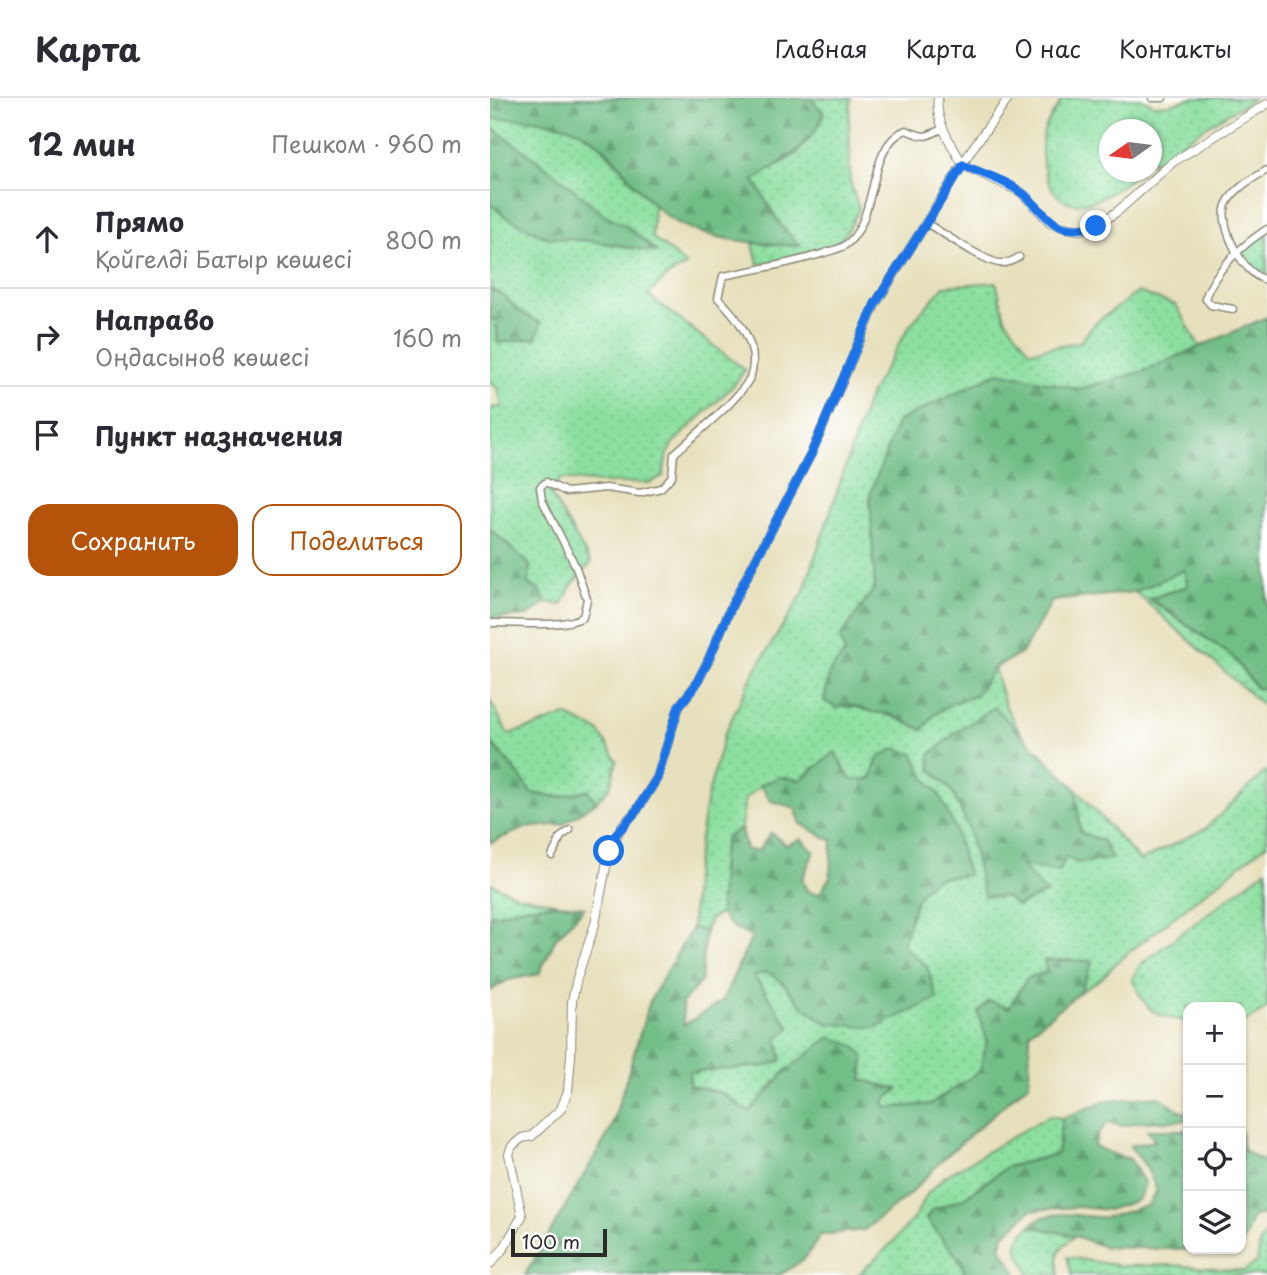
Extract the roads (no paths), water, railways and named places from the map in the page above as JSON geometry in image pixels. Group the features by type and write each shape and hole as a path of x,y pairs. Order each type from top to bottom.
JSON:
{"street":[{"path":"937,98 943,128 963,165 1021,192 1049,222 1062,228 1080,230 1096,226 1118,211 1173,162 1267,104"},
{"path":"490,1264 522,1216 509,1164 512,1146 522,1138 532,1136 547,1124 562,1108 568,1091 572,1001 595,924 609,851 617,833 637,810 657,778 679,706 695,686 732,605 811,454 875,304 972,149 1009,98"},
{"path":"1152,98 1163,98"},
{"path":"490,623 554,623 576,621 583,617 587,599 575,565 542,500 540,487 546,482 566,492 606,488 640,492 661,488 672,476 674,453 741,391 751,376 753,359 750,343 733,312 718,298 723,276 800,261 844,246 854,235 869,204 887,143 896,134 906,130 922,137 930,136 943,128"},
{"path":"1267,170 1247,181 1227,203 1224,219 1237,252 1251,273 1267,281"},
{"path":"926,223 998,263 1011,262 1019,257"},
{"path":"1233,309 1211,306 1205,298 1237,252 1267,229"},
{"path":"552,856 561,837 570,831"}]}
